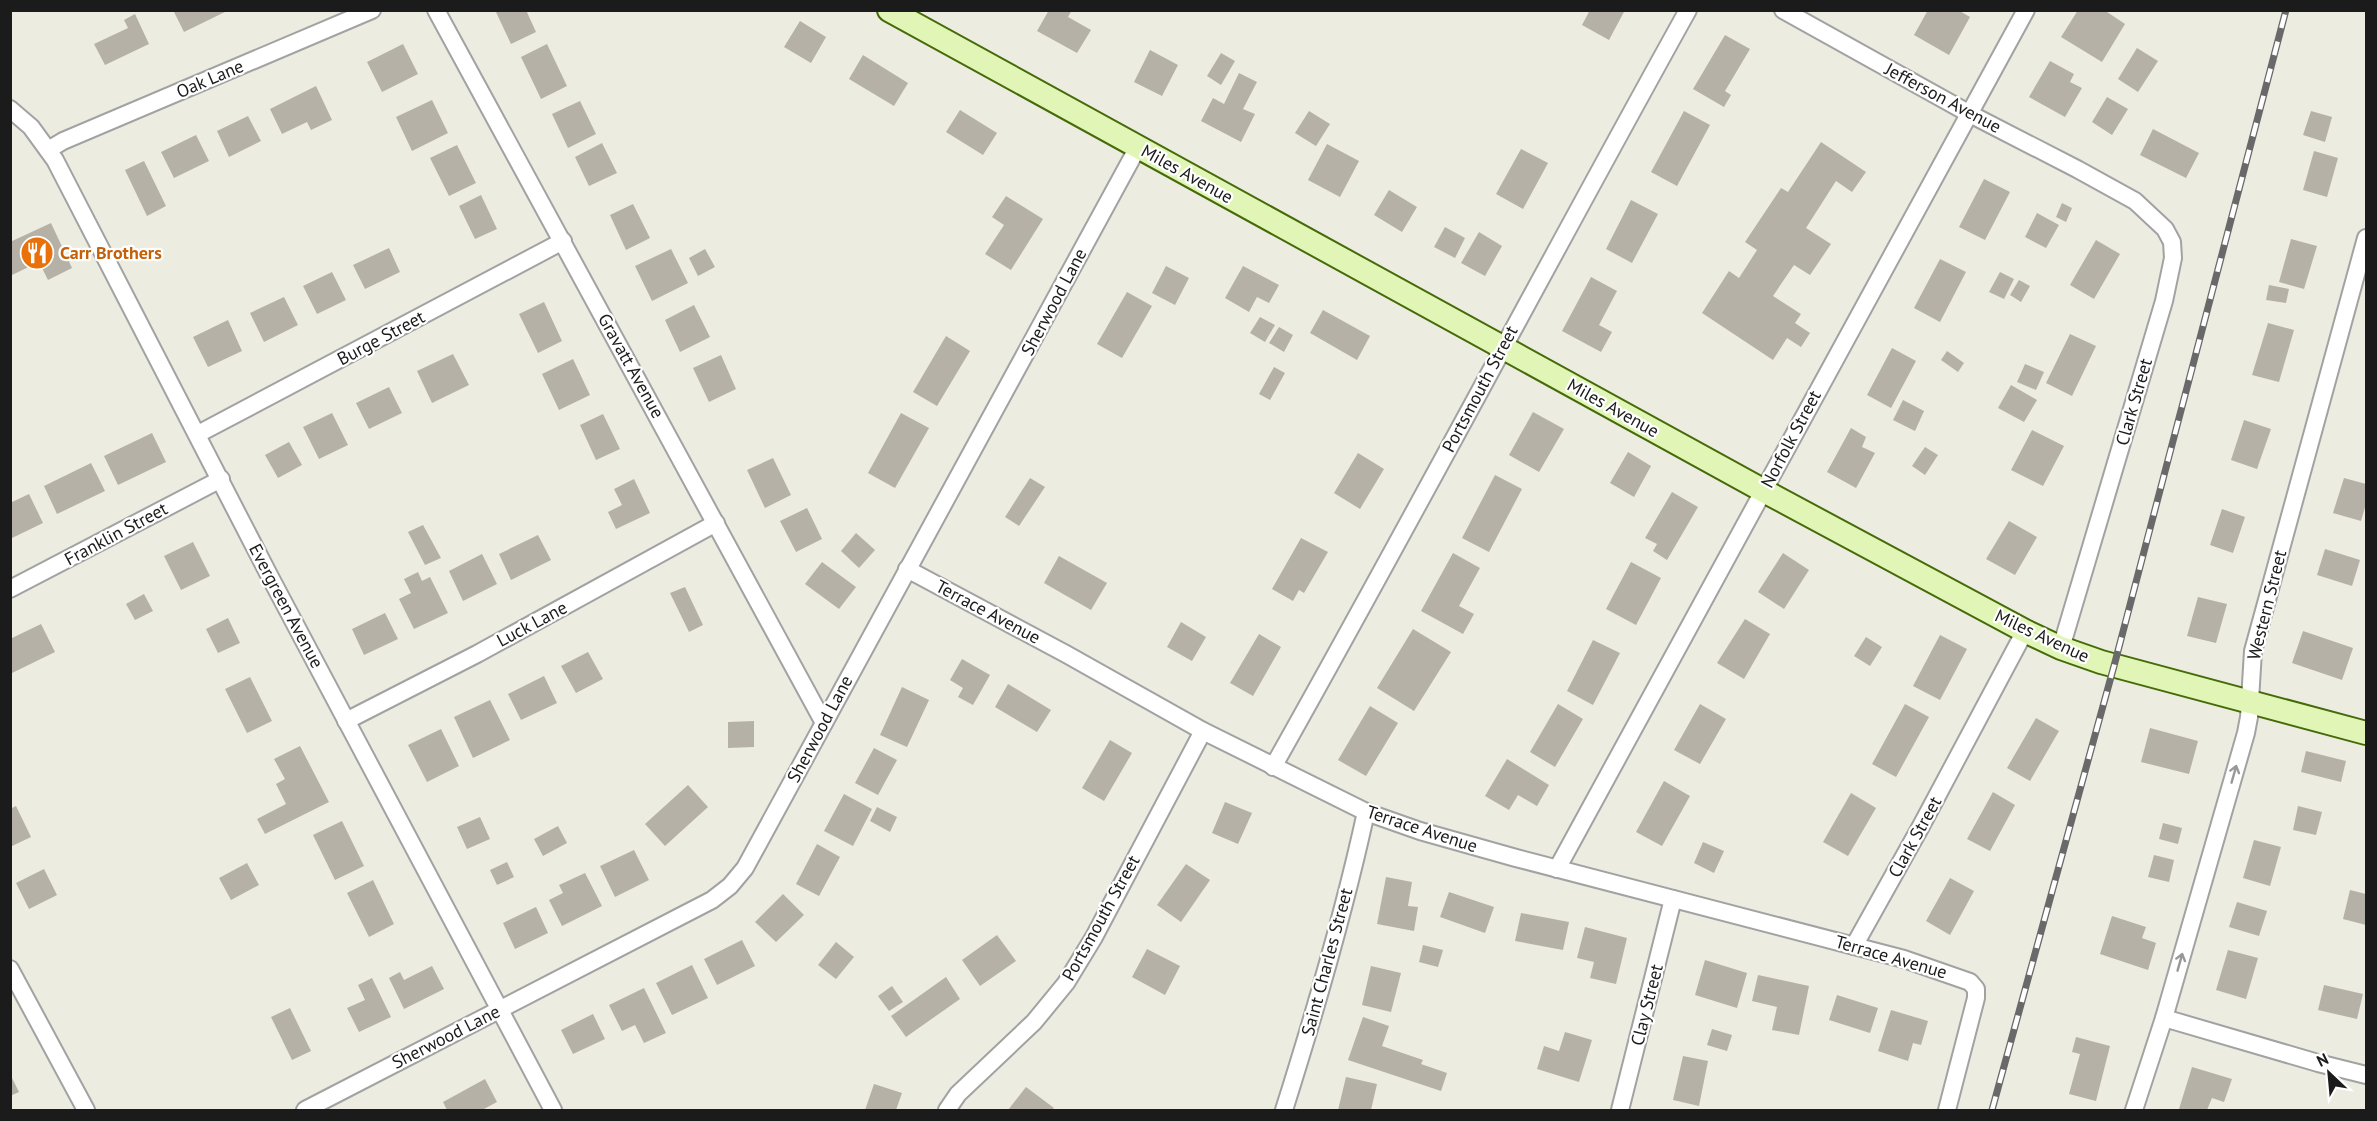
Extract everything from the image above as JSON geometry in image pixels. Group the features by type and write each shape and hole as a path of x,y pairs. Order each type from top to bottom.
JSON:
{"street":[{"name":"Oak Lane","path":"48,150 63,141 372,10"},
{"name":"Gravatt Avenue","path":"436,10 824,723"},
{"name":"Miles Avenue","path":"889,10 2025,631 2101,663 2367,734"},
{"name":"Portsmouth Street","path":"1273,767 1373,590 1503,346 1688,10"},
{"name":"Jefferson Avenue","path":"1783,10 1970,114 2104,184"},
{"name":"Norfolk Street","path":"1557,869 2026,10"},
{"name":"Evergreen Avenue","path":"10,109 31,127 48,150 552,1110"},
{"name":"Sherwood Lane","path":"305,1110 712,900 730,886 745,868 1138,147"},
{"name":"Clark Street","path":"2061,648 2164,301 2173,258 2172,242 2165,229 2135,201 2104,184"},
{"name":"Western Street","path":"2134,1110 2164,1018 2246,732 2253,651 2367,237"},
{"name":"Burge Street","path":"198,434 563,242"},
{"name":"Franklin Street","path":"10,589 220,479"},
{"name":"Luck Lane","path":"346,721 477,654 716,523"},
{"name":"Terrace Avenue","path":"907,568 1203,731 1366,812 1420,831 1557,869 1938,969 1970,982 1976,989 1976,998 1947,1110"},
{"name":"Clark Street","path":"1854,946 2025,631"},
{"name":"Portsmouth Street","path":"947,1110 958,1094 1034,1022 1066,983 1094,937 1203,731"},
{"name":"Saint Charles Street","path":"1284,1110 1323,979 1366,812"},
{"name":"Clay Street","path":"1620,1110 1673,899"},
{"path":"10,969 86,1110"},
{"path":"2164,1018 2367,1075"}],"building":[{"path":"173,10 229,10 184,32"},
{"path":"495,10 526,10 536,32 511,44"},
{"path":"1049,10 1072,10 1068,17 1091,30 1077,53 1037,31"},
{"path":"1590,10 1625,10 1609,40 1582,25"},
{"path":"1928,10 1958,10 1970,17 1949,55 1914,35"},
{"path":"2078,10 2104,10 2125,24 2102,62 2061,37"},
{"path":"135,14 149,44 105,65 94,44 128,28 124,20"},
{"path":"800,21 826,37 811,63 784,47"},
{"path":"1725,35 1750,49 1725,91 1731,95 1724,107 1693,89"},
{"path":"403,44 418,74 382,92 367,62"},
{"path":"547,44 567,86 541,99 521,57"},
{"path":"2137,48 2158,61 2138,92 2118,79"},
{"path":"1150,50 1178,65 1162,96 1134,82"},
{"path":"1221,53 1235,61 1221,85 1207,76"},
{"path":"863,55 908,83 894,106 849,79"},
{"path":"2050,61 2074,74 2070,82 2082,88 2065,117 2029,97"},
{"path":"1239,73 1257,82 1243,109 1255,114 1241,142 1201,121 1213,98 1224,104"},
{"path":"316,86 332,120 311,130 307,122 282,134 270,109"},
{"path":"2107,97 2128,109 2112,135 2092,122"},
{"path":"432,100 448,133 412,151 396,117"},
{"path":"580,101 596,134 568,148 552,114"},
{"path":"960,110 997,133 983,155 946,132"},
{"path":"1309,111 1330,124 1316,146 1295,133"},
{"path":"1684,111 1710,125 1677,186 1651,172"},
{"path":"2311,111 2332,117 2325,142 2303,135"},
{"path":"248,116 261,141 229,157 217,131"},
{"path":"2153,129 2199,153 2186,178 2140,155"},
{"path":"196,135 209,161 174,178 161,152"},
{"path":"1821,142 1866,172 1852,192 1836,181 1806,228 1831,244 1810,275 1794,265 1773,296 1801,314 1795,323 1810,333 1801,347 1787,338 1773,360 1702,313 1729,271 1739,278 1757,250 1745,242 1781,188 1788,192"},
{"path":"602,143 617,173 589,186 575,157"},
{"path":"1327,144 1359,161 1340,197 1308,180"},
{"path":"457,145 476,183 449,196 430,158"},
{"path":"1521,149 1548,163 1523,209 1496,194"},
{"path":"2314,151 2338,158 2327,197 2303,190"},
{"path":"144,161 166,206 147,216 125,170"},
{"path":"1984,179 2010,192 1985,240 1959,227"},
{"path":"1389,190 1417,207 1402,232 1374,215"},
{"path":"481,195 497,229 475,239 459,206"},
{"path":"1006,196 1043,219 1011,270 985,254 1004,225 992,217"},
{"path":"1631,200 1658,214 1632,263 1606,249"},
{"path":"2062,203 2072,208 2066,222 2056,217"},
{"path":"633,204 650,238 626,250 610,215"},
{"path":"2037,213 2059,225 2046,248 2025,237"},
{"path":"51,223 72,268 48,280 39,262 12,275 10,242"},
{"path":"1445,227 1465,238 1455,258 1434,247"},
{"path":"1479,232 1502,246 1485,276 1461,263"},
{"path":"2291,239 2317,246 2304,289 2279,282"},
{"path":"2096,240 2120,254 2094,299 2070,285"},
{"path":"389,248 400,272 365,289 353,265"},
{"path":"671,249 688,283 652,301 635,266"},
{"path":"705,249 715,267 698,276 689,258"},
{"path":"1940,259 1966,272 1940,322 1914,308"},
{"path":"1166,266 1189,278 1175,305 1152,293"},
{"path":"1243,266 1279,285 1269,303 1257,297 1249,312 1225,298"},
{"path":"332,272 346,300 317,314 303,286"},
{"path":"2000,272 2014,279 2004,299 1989,292"},
{"path":"1591,277 1617,291 1599,325 1612,332 1601,352 1562,331"},
{"path":"2019,280 2030,286 2021,302 2010,295"},
{"path":"2269,285 2289,289 2286,303 2266,300"},
{"path":"1127,292 1152,306 1122,358 1097,344"},
{"path":"284,297 298,325 264,342 250,313"},
{"path":"544,302 562,341 538,353 519,314"},
{"path":"694,305 710,337 680,352 665,320"},
{"path":"1323,310 1370,336 1357,360 1310,333"},
{"path":"1260,317 1275,325 1265,342 1250,333"},
{"path":"228,320 242,351 208,367 193,337"},
{"path":"2268,323 2294,330 2279,382 2252,375"},
{"path":"1279,327 1293,335 1284,352 1269,343"},
{"path":"2070,334 2096,346 2072,396 2046,383"},
{"path":"946,336 970,351 937,406 913,392"},
{"path":"1892,348 1916,361 1891,408 1867,395"},
{"path":"1947,351 1964,363 1958,372 1941,360"},
{"path":"453,354 469,385 432,403 417,371"},
{"path":"721,355 736,389 709,402 693,368"},
{"path":"573,359 590,395 559,410 542,374"},
{"path":"2025,364 2044,372 2036,390 2017,382"},
{"path":"1274,367 1285,373 1270,400 1259,394"},
{"path":"2011,385 2037,400 2024,422 1998,408"},
{"path":"389,387 402,413 369,429 356,403"},
{"path":"1903,400 1924,411 1915,431 1893,420"},
{"path":"1533,412 1564,429 1539,472 1509,455"},
{"path":"332,413 348,445 319,459 303,427"},
{"path":"901,413 929,428 895,488 868,473"},
{"path":"603,414 620,449 596,460 580,425"},
{"path":"2244,420 2271,429 2257,469 2231,460"},
{"path":"1851,428 1866,437 1862,447 1875,453 1856,488 1827,472"},
{"path":"2032,430 2064,446 2043,486 2011,470"},
{"path":"152,433 166,462 118,485 104,456"},
{"path":"289,442 302,465 278,478 265,455"},
{"path":"1925,447 1938,455 1925,475 1912,466"},
{"path":"1628,452 1651,466 1634,497 1610,483"},
{"path":"1358,453 1384,469 1360,509 1334,493"},
{"path":"773,458 791,495 765,508 747,470"},
{"path":"91,463 105,491 57,514 44,486"},
{"path":"1495,475 1522,489 1489,552 1462,538"},
{"path":"1030,478 1045,487 1019,526 1005,517"},
{"path":"2344,478 2366,484 2366,504 2361,521 2333,513"},
{"path":"634,479 650,513 616,529 608,512 622,505 614,489"},
{"path":"1672,492 1698,507 1667,560 1653,551 1657,544 1645,538"},
{"path":"29,494 43,523 10,539 10,503"},
{"path":"807,508 822,539 796,552 780,521"},
{"path":"2222,509 2245,517 2233,553 2210,545"},
{"path":"2009,521 2037,537 2015,575 1986,559"},
{"path":"423,525 441,558 425,565 408,532"},
{"path":"856,533 875,550 859,568 841,551"},
{"path":"538,535 551,560 511,580 499,554"},
{"path":"1301,538 1328,552 1304,593 1299,590 1293,601 1272,589"},
{"path":"193,542 210,576 181,590 164,556"},
{"path":"2325,549 2360,560 2352,586 2317,575"},
{"path":"1453,553 1480,568 1459,606 1474,614 1463,634 1421,611"},
{"path":"1783,553 1809,570 1784,609 1758,592"},
{"path":"482,554 497,584 463,601 449,571"},
{"path":"1059,556 1107,583 1091,610 1044,583"},
{"path":"822,562 856,587 839,609 805,584"},
{"path":"1631,562 1661,578 1636,625 1606,609"},
{"path":"418,572 422,581 430,577 448,613 414,629 399,599 411,593 404,579"},
{"path":"685,587 703,625 689,632 670,593"},
{"path":"144,594 153,611 135,620 126,604"},
{"path":"2198,597 2227,604 2216,643 2187,636"},
{"path":"385,613 398,639 364,655 352,629"},
{"path":"228,618 240,643 218,653 206,629"},
{"path":"1745,619 1770,634 1744,679 1717,663"},
{"path":"1181,622 1206,637 1192,661 1167,647"},
{"path":"41,624 55,652 10,674 10,639"},
{"path":"1413,629 1451,652 1414,711 1377,688"},
{"path":"2303,631 2353,648 2342,680 2292,663"},
{"path":"1259,634 1281,647 1253,696 1230,683"},
{"path":"1940,635 1967,649 1940,700 1913,686"},
{"path":"1866,637 1882,647 1870,666 1854,656"},
{"path":"1593,640 1620,653 1593,705 1567,691"},
{"path":"588,652 603,679 576,693 561,666"},
{"path":"962,659 990,675 973,705 958,697 963,688 950,680"},
{"path":"544,676 557,703 521,720 508,694"},
{"path":"250,677 272,721 247,733 225,689"},
{"path":"1008,684 1051,710 1037,732 995,707"},
{"path":"902,687 929,700 907,747 880,735"},
{"path":"490,700 510,740 473,758 454,717"},
{"path":"1558,704 1583,719 1555,767 1530,752"},
{"path":"1700,704 1726,719 1700,764 1674,750"},
{"path":"1905,704 1929,717 1896,777 1872,764"},
{"path":"1370,706 1398,723 1366,776 1338,760"},
{"path":"2036,718 2059,731 2030,781 2007,768"},
{"path":"754,721 754,747 728,748 728,722"},
{"path":"2150,728 2198,741 2189,774 2141,762"},
{"path":"441,729 459,766 427,782 408,745"},
{"path":"1110,740 1132,753 1104,801 1082,788"},
{"path":"300,746 329,802 265,834 257,819 286,804 276,784 285,779 274,759"},
{"path":"874,748 897,760 878,795 855,783"},
{"path":"2306,751 2346,761 2341,782 2301,772"},
{"path":"1507,759 1549,785 1537,806 1518,795 1509,810 1485,796"},
{"path":"1664,781 1690,796 1662,846 1636,832"},
{"path":"688,785 708,807 665,846 645,824"},
{"path":"1993,792 2015,805 1990,851 1967,839"},
{"path":"1851,793 1876,808 1848,856 1823,842"},
{"path":"844,794 872,809 853,846 824,831"},
{"path":"1225,802 1252,813 1238,844 1212,833"},
{"path":"16,806 31,837 10,847 10,809"},
{"path":"2298,806 2322,812 2316,835 2293,830"},
{"path":"877,807 897,817 890,832 870,821"},
{"path":"480,817 490,839 467,849 457,827"},
{"path":"342,821 364,866 335,880 313,835"},
{"path":"2163,823 2182,828 2178,844 2159,839"},
{"path":"558,826 567,843 543,856 534,839"},
{"path":"2254,840 2281,847 2270,886 2243,878"},
{"path":"1703,842 1724,851 1714,873 1694,863"},
{"path":"817,844 840,857 819,896 796,884"},
{"path":"634,850 649,880 615,897 600,866"},
{"path":"2154,855 2174,860 2169,882 2148,877"},
{"path":"507,862 514,877 497,885 490,870"},
{"path":"247,863 259,885 231,900 219,878"},
{"path":"1186,864 1210,880 1181,922 1157,905"},
{"path":"44,869 57,895 29,909 16,883"},
{"path":"585,873 602,906 562,926 549,900 563,893 559,885"},
{"path":"1386,877 1412,882 1408,906 1418,907 1414,931 1377,924"},
{"path":"1950,878 1974,891 1950,935 1926,921"},
{"path":"373,880 394,924 369,937 347,893"},
{"path":"2350,890 2366,894 2366,925 2343,919"},
{"path":"1449,892 1494,907 1485,933 1440,917"},
{"path":"783,894 804,915 776,942 755,922"},
{"path":"2237,902 2267,911 2259,936 2229,927"},
{"path":"536,907 548,933 515,949 503,923"},
{"path":"1521,913 1569,922 1563,950 1515,941"},
{"path":"2112,916 2146,927 2142,938 2156,943 2148,970 2100,954"},
{"path":"1585,927 1627,938 1616,984 1590,978 1594,962 1577,958"},
{"path":"997,935 1016,961 980,986 962,960"},
{"path":"742,940 755,966 717,985 704,959"},
{"path":"836,942 854,957 836,979 818,965"},
{"path":"1423,945 1443,950 1438,967 1419,962"},
{"path":"1147,949 1180,966 1165,995 1132,977"},
{"path":"2228,950 2258,958 2246,999 2216,990"},
{"path":"1705,960 1747,973 1737,1008 1695,995"},
{"path":"692,965 708,998 672,1015 656,983"},
{"path":"432,966 444,989 404,1009 389,978 400,972 404,980"},
{"path":"1371,966 1401,973 1391,1012 1362,1005"},
{"path":"1758,975 1809,986 1799,1035 1772,1030 1777,1007 1752,1001"},
{"path":"946,977 960,999 906,1037 891,1016"},
{"path":"372,978 391,1017 359,1032 347,1008 365,1000 358,985"},
{"path":"2324,985 2363,994 2357,1019 2318,1010"},
{"path":"892,986 903,1002 889,1011 878,996"},
{"path":"644,988 666,1033 644,1043 635,1025 622,1031 609,1005"},
{"path":"1837,995 1878,1008 1870,1033 1829,1020"},
{"path":"290,1008 311,1051 292,1060 271,1017"},
{"path":"1891,1010 1928,1021 1921,1045 1913,1043 1908,1061 1878,1051"},
{"path":"593,1014 605,1039 573,1054 561,1030"},
{"path":"1363,1017 1389,1026 1382,1046 1423,1060 1421,1064 1447,1073 1441,1091 1348,1060"},
{"path":"1712,1029 1732,1035 1727,1051 1707,1045"},
{"path":"1565,1032 1592,1040 1579,1082 1537,1069 1544,1046 1559,1051"},
{"path":"2076,1037 2110,1046 2096,1101 2069,1094 2080,1054 2072,1052"},
{"path":"1683,1056 1708,1061 1699,1106 1673,1100"},
{"path":"2192,1067 2232,1079 2224,1102 2212,1098 2207,1110 2179,1109"},
{"path":"10,1074 19,1092 10,1096"},
{"path":"1346,1077 1377,1084 1371,1110 1338,1110"},
{"path":"485,1079 497,1102 482,1110 447,1110 443,1102"},
{"path":"874,1084 902,1093 896,1110 865,1110"},
{"path":"1026,1087 1054,1108 1052,1110 1008,1110"}],"railway":[{"path":"1992,1110 2114,666 2286,10"}],"place":[{"name":"Carr Brothers","path":"37,253"}]}
